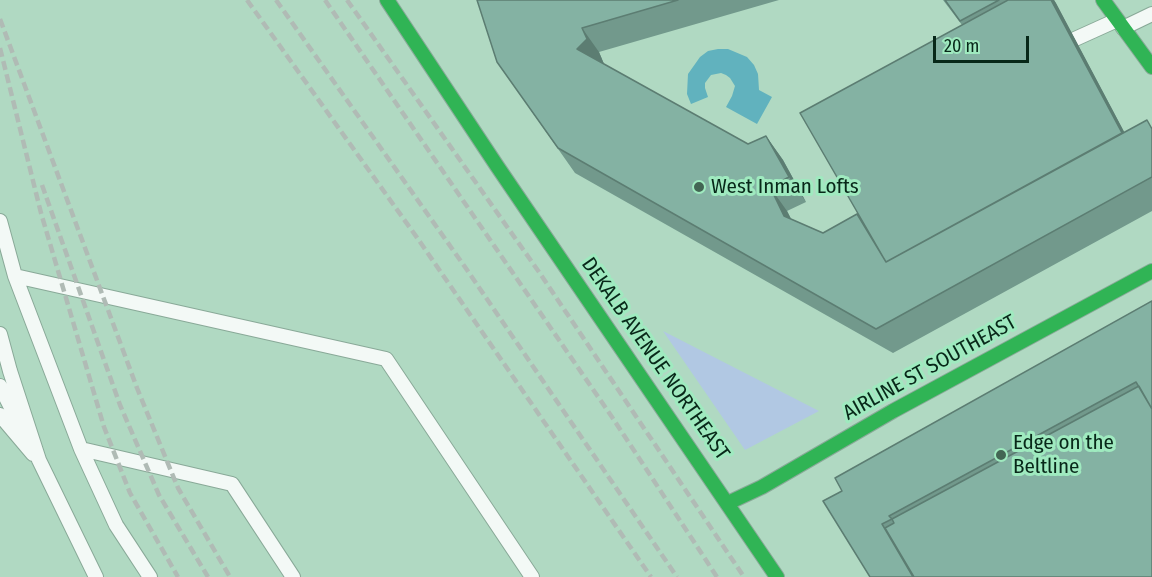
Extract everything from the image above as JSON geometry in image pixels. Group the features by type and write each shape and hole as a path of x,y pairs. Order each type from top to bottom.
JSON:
{"main road":[{"name":"DEKALB AVENUE NORTHEAST","path":"387,0 497,166 777,577"},
{"path":"1103,0 1152,67"},
{"name":"AIRLINE ST SOUTHEAST","path":"728,503 762,487 893,411 1152,271"}],"lane":[{"path":"1075,39 1152,14"},
{"path":"0,221 15,276 81,449 116,525 150,577"},
{"path":"15,276 386,359 532,577"},
{"path":"0,334 39,460"},
{"path":"0,386 96,577"},
{"path":"0,415 39,460"},
{"path":"81,449 232,484 293,577"}],"shaded area":[{"path":"728,49 747,57 758,74 759,90 772,97 757,124 726,107 735,86 730,78 721,73 711,75 705,83 708,97 691,104 687,94 688,74 700,57 708,51"},
{"path":"663,331 819,411 745,450"}],"building":[{"name":"West Inman Lofts","path":"477,0 678,0 582,28 587,39 577,49 748,144 766,136 789,177 770,187 784,216 823,233 857,214 886,262 1147,120 1152,129 1152,177 876,329 558,148 497,62"},
{"path":"945,0 999,0 960,21"},
{"path":"1008,0 1051,0 1122,133 886,262 800,113"},
{"path":"1152,301 1152,409 1136,382 889,516 892,519 882,524 913,577 870,577 823,501 842,491 835,478"},
{"path":"1139,386 1152,409 1152,577 914,577 885,528 894,523 892,519"}],"railway":[{"path":"247,0 418,239 651,577"},
{"path":"276,0 465,267 677,577"},
{"path":"325,0 612,417 717,577"},
{"path":"347,0 539,272 744,577"},
{"path":"0,19 137,388 178,488 230,577"},
{"path":"0,48 41,213 104,427 130,493 178,577"},
{"path":"42,185 120,405 159,495 208,577"}],"traffic: fast":[{"path":"387,0 497,166 777,577"},
{"path":"1103,0 1152,67"},
{"path":"728,503 762,487 893,411 1152,271"}],"place":[{"name":"West Inman Lofts","path":"699,187"},
{"name":"Edge on the Beltline","path":"1001,455"}]}
